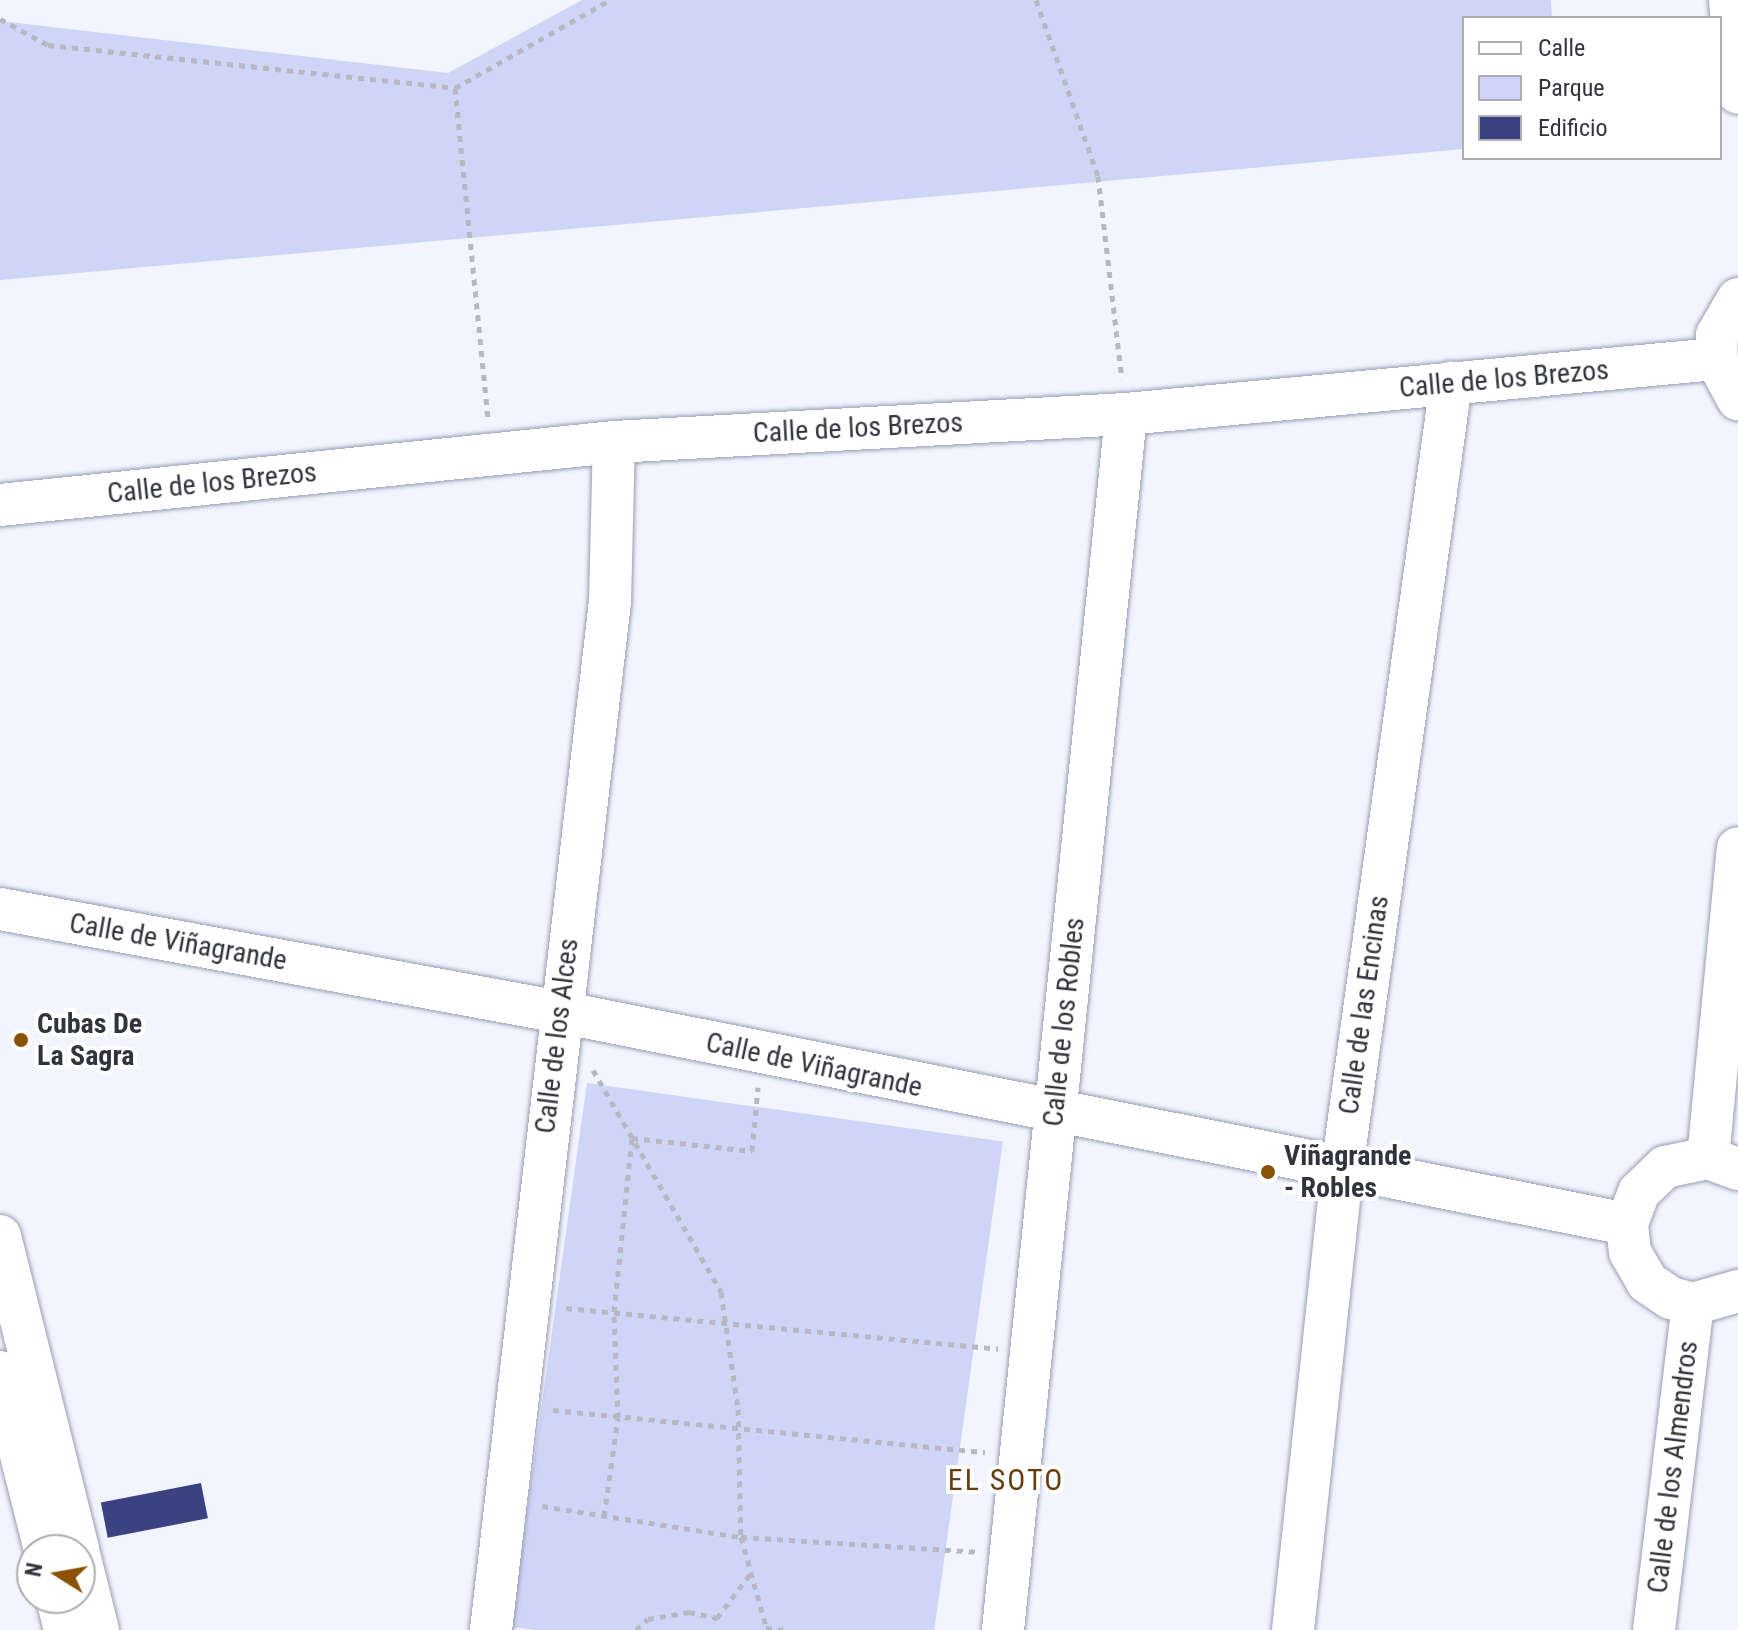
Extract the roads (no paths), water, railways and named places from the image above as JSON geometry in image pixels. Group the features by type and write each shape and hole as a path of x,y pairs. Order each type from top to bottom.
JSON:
{"street":[{"path":"1730,0 1738,93"},
{"path":"1738,299 1717,335 1716,359 1738,399"},
{"name":"Calle de los Brezos","path":"0,505 614,442 1126,414 1716,359"},
{"name":"Calle de las Encinas","path":"1293,1630 1342,1169 1451,383"},
{"name":"Calle de los Robles","path":"1003,1630 1126,414"},
{"name":"Calle de los Alces","path":"491,1630 560,1012 610,602 614,442"},
{"path":"1738,848 1730,1165 1665,1167 1639,1192 1627,1224 1630,1252 1647,1282 1693,1304 1738,1291"},
{"name":"Calle de Viñagrande","path":"0,909 560,1012 1054,1115 1627,1224"},
{"path":"0,1236 74,1534"},
{"name":"Calle de los Almendros","path":"1654,1630 1693,1304"},
{"path":"0,1372 41,1534"}],"place":[{"name":"Cubas De La Sagra","path":"21,1040"},
{"name":"Viñagrande - Robles","path":"1268,1172"}],"district":[{"name":"EL SOTO","path":"1006,1480"}]}
